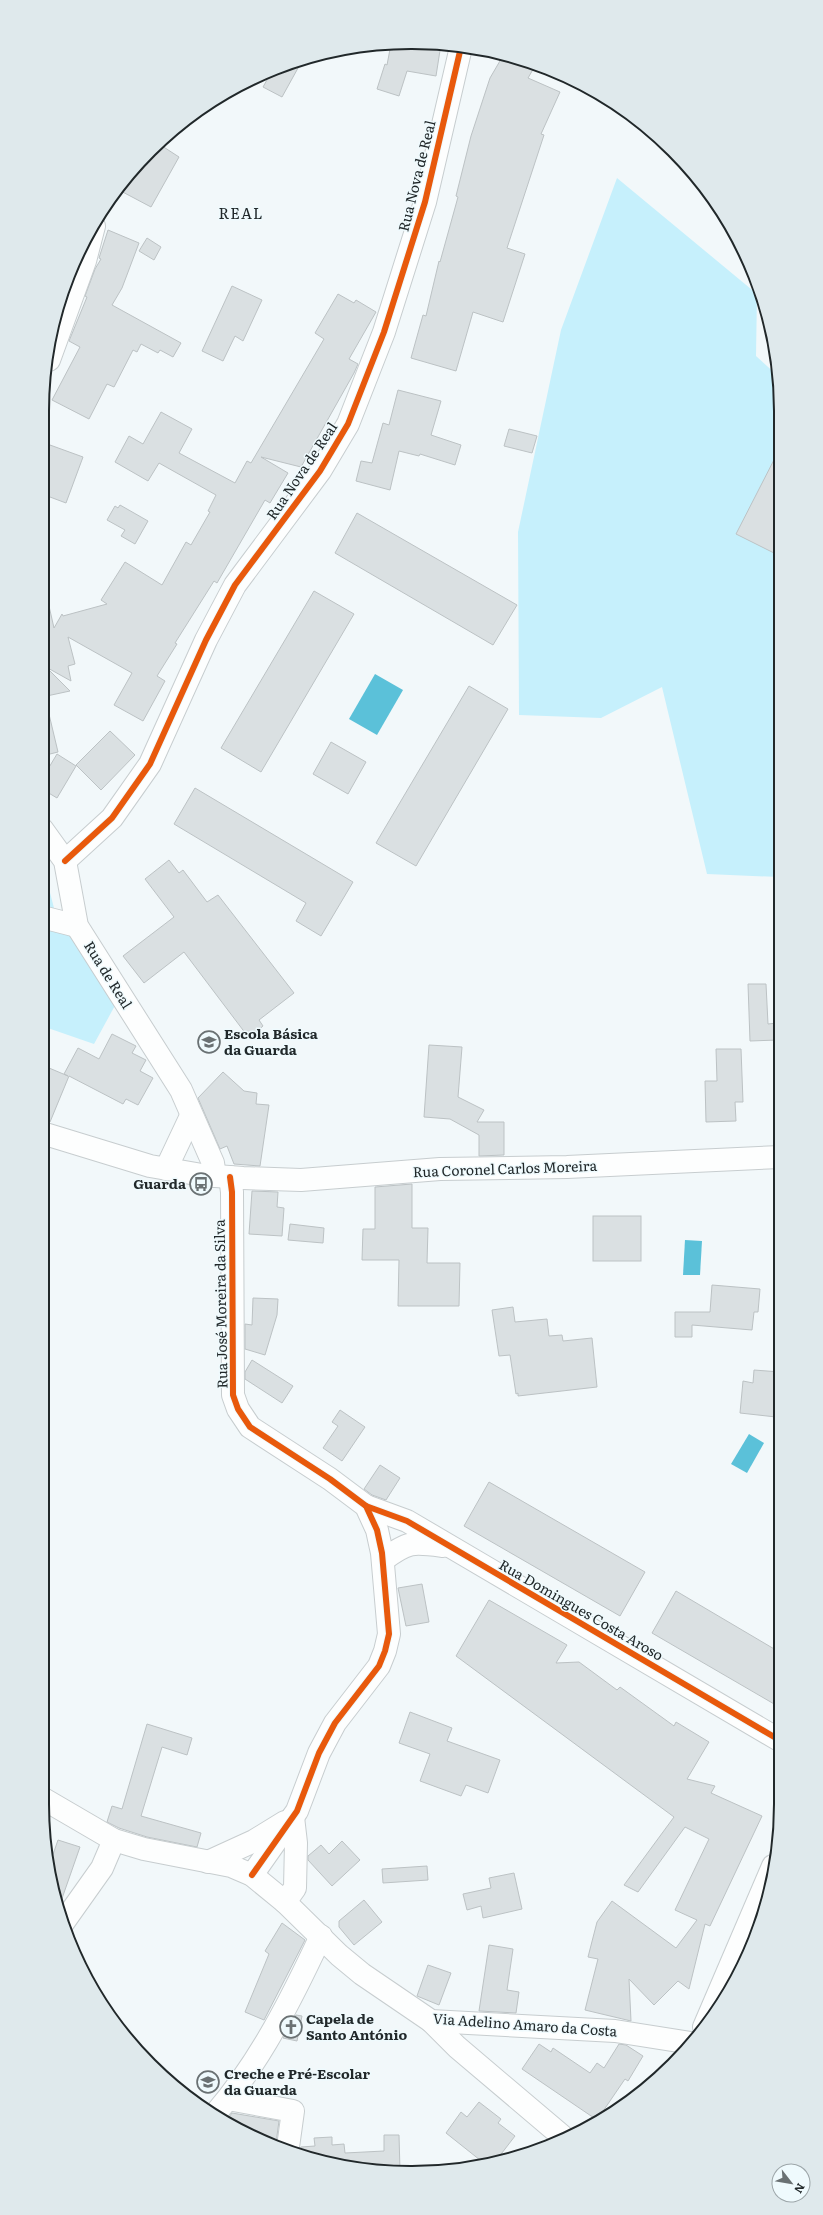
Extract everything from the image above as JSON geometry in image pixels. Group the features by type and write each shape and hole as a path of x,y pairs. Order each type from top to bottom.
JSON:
{"street":[{"name":"Rua Nova de Real","path":"65,861 112,818 150,764 206,640 235,585 320,471 348,424 384,332 425,202 460,52"},
{"path":"56,340 85,261 89,246"},
{"name":"Rua de Real","path":"49,839 65,861 77,926 181,1090 191,1116 213,1163 222,1177"},
{"path":"49,919 77,926"},
{"path":"166,1169 191,1116"},
{"name":"Rua Coronel Carlos Moreira","path":"49,1135 102,1153 166,1169 222,1177 301,1180 440,1169 567,1167 774,1157"},
{"name":"Rua José Moreira da Silva","path":"222,1177 232,1192 233,1394 238,1409 250,1427 330,1478 366,1506 377,1530 383,1560 388,1634 385,1652 379,1666 335,1723 319,1753 293,1817 252,1875"},
{"name":"Rua Domingues Costa Aroso","path":"366,1506 407,1521 774,1737"},
{"name":"Rua Domingues Costa Aroso","path":"383,1560 399,1547 415,1542 452,1548"},
{"name":"Via Adelino Amaro da Costa","path":"49,1802 114,1840 231,1866 252,1875 285,1902 339,1955 362,1974 431,2021 615,2031 685,2042"},
{"path":"208,1862 254,1841 293,1817"},
{"name":"Rua José Moreira da Silva","path":"285,1902 296,1888 296,1843 293,1817"},
{"path":"67,1917 102,1868 114,1840"},
{"path":"713,2005 764,1886"},
{"path":"288,2144 293,2111 221,2107 290,2000 321,1936"},
{"path":"431,2021 457,2047 560,2134"}],"shaded area":[{"path":"617,178 753,291 755,295 757,301 756,356 772,370 774,412 774,877 707,874 662,687 601,718 519,715 518,532 561,330"},
{"path":"49,889 54,908 118,1000 94,1044 49,1028"}],"water":[{"path":"375,674 403,690 377,735 349,719"},
{"path":"685,1240 702,1241 700,1275 683,1275"},
{"path":"749,1434 764,1443 747,1473 731,1464"}],"building":[{"path":"390,50 440,50 436,76 407,71 399,96 377,89 385,64 387,65"},
{"path":"500,60 533,70 528,78 560,92 541,134 544,135 507,248 525,254 503,322 473,312 456,371 411,358 423,315 426,316 439,261 440,262 458,197 456,196 471,136 490,78"},
{"path":"299,67 282,97 263,87 267,79"},
{"path":"164,147 179,157 151,207 123,192 139,172"},
{"path":"108,230 139,243 122,288 112,305 181,343 173,357 160,350 158,353 141,344 137,352 133,350 114,387 107,384 89,419 52,400 80,347 69,341 87,297 85,296 95,269 101,259 99,258"},
{"path":"147,238 161,247 154,260 139,251"},
{"path":"232,286 262,300 243,341 235,336 223,361 202,351"},
{"path":"338,294 354,303 356,300 376,312 349,359 358,364 354,373 301,467 261,457 288,473 270,503 265,500 217,583 214,581 175,643 177,644 157,676 165,681 143,721 114,705 132,673 68,637 75,664 68,666 71,681 49,669 49,606 54,628 62,614 63,616 107,604 101,600 125,562 162,585 186,542 191,545 210,512 208,511 216,495 159,463 148,481 115,462 129,436 143,444 161,412 192,429 179,453 235,483 247,461 251,463 324,339 315,333"},
{"path":"398,390 441,401 431,435 461,445 455,465 420,454 419,456 399,451 390,490 356,481 361,461 372,463 383,423 389,425"},
{"path":"509,429 537,436 532,453 504,446"},
{"path":"50,445 83,457 66,503 49,497"},
{"path":"774,460 774,553 736,534"},
{"path":"120,505 148,521 135,544 121,536 125,530 107,520 115,506 118,508"},
{"path":"357,513 517,605 493,645 335,553"},
{"path":"314,591 354,614 261,772 221,748"},
{"path":"49,670 70,691 49,696"},
{"path":"469,686 508,709 416,866 376,843"},
{"path":"49,714 58,752 49,754"},
{"path":"110,731 135,755 101,790 76,765"},
{"path":"331,742 366,762 348,794 313,774"},
{"path":"57,754 76,766 57,798 49,793 49,767"},
{"path":"195,788 353,882 321,936 296,921 306,903 174,824"},
{"path":"169,860 179,873 183,870 207,902 218,895 294,993 259,1020 263,1026 249,1038 184,952 144,983 123,956 174,917 145,879"},
{"path":"748,984 766,984 768,1024 774,1023 774,1040 750,1041"},
{"path":"112,1034 136,1046 132,1053 146,1060 140,1071 153,1078 138,1105 126,1099 123,1104 69,1076 49,1122 49,1068 68,1076 64,1074 78,1048 99,1059"},
{"path":"429,1045 462,1047 458,1097 484,1110 477,1122 504,1122 504,1155 479,1156 479,1135 450,1119 424,1117"},
{"path":"716,1049 741,1049 743,1102 735,1102 736,1121 706,1122 705,1081 717,1081"},
{"path":"223,1072 244,1091 257,1093 256,1104 269,1105 260,1166 234,1164 227,1146 220,1149 198,1098"},
{"path":"412,1184 412,1228 428,1228 427,1263 460,1263 459,1306 398,1306 399,1260 362,1260 363,1229 375,1229 375,1187"},
{"path":"252,1191 278,1192 277,1207 284,1208 282,1236 249,1234"},
{"path":"593,1216 641,1216 641,1261 593,1261"},
{"path":"290,1224 324,1228 323,1243 288,1240"},
{"path":"712,1285 760,1289 758,1312 754,1312 752,1330 692,1325 692,1337 675,1337 675,1312 710,1312"},
{"path":"253,1298 278,1299 277,1315 265,1355 245,1349 245,1324 252,1325"},
{"path":"513,1307 515,1322 547,1319 549,1336 562,1335 563,1341 592,1338 597,1387 518,1396 518,1393 516,1394 510,1355 499,1356 492,1310"},
{"path":"252,1360 293,1386 282,1403 245,1379 245,1372"},
{"path":"754,1370 774,1372 774,1417 740,1413 743,1381 753,1383"},
{"path":"340,1410 365,1427 342,1461 323,1448 338,1426 332,1422"},
{"path":"380,1465 400,1478 386,1500 372,1495 364,1489"},
{"path":"489,1482 645,1572 620,1616 464,1526"},
{"path":"422,1584 429,1622 406,1626 398,1588"},
{"path":"676,1591 774,1649 774,1704 652,1633"},
{"path":"489,1600 567,1645 556,1663 579,1662 617,1690 620,1687 674,1726 676,1722 709,1742 687,1779 715,1786 711,1793 762,1816 710,1926 705,1924 689,1989 678,1981 654,2005 629,1979 631,2021 585,2010 598,1959 588,1957 597,1922 612,1901 676,1948 697,1920 675,1910 709,1839 685,1827 638,1892 624,1885 674,1817 456,1656"},
{"path":"410,1712 452,1728 447,1741 500,1760 488,1793 466,1785 461,1796 420,1781 430,1754 399,1743"},
{"path":"147,1724 192,1738 187,1755 162,1747 141,1816 201,1833 197,1847 147,1837 119,1828 107,1822 112,1806 122,1809"},
{"path":"58,1840 80,1847 62,1899 56,1874 53,1855"},
{"path":"342,1841 360,1860 332,1886 308,1860 308,1856 321,1845 329,1854"},
{"path":"427,1866 428,1880 383,1883 382,1869"},
{"path":"514,1873 522,1909 483,1918 481,1906 467,1910 463,1894 491,1888 489,1878"},
{"path":"364,1900 382,1922 354,1945 339,1927 339,1921"},
{"path":"282,1923 305,1940 264,2020 245,2012 269,1954 265,1951"},
{"path":"489,1945 513,1949 507,1990 519,1992 516,2013 479,2011"},
{"path":"428,1965 451,1973 439,2005 417,1996"},
{"path":"296,2015 302,2016 297,2041 283,2038"},
{"path":"539,2044 551,2052 553,2048 590,2073 597,2063 604,2068 619,2044 626,2045 643,2056 628,2081 625,2079 603,2111 593,2117 522,2069"},
{"path":"479,2102 501,2119 498,2123 515,2136 500,2155 479,2159 446,2133 461,2112 467,2117"},
{"path":"232,2113 279,2121 276,2139 251,2129 229,2117"},
{"path":"384,2135 399,2135 400,2165 364,2163 318,2154 301,2149 301,2147 315,2146 314,2138 332,2137 332,2145 344,2144 345,2153 384,2151"}],"cycle path":[{"path":"65,861 112,818 150,764 206,640 235,585 320,471 348,424 384,332 425,202 460,52"},
{"path":"230,1177 232,1192 233,1395 238,1409 250,1427 330,1479 366,1506 377,1530 382,1553 389,1634 385,1651 379,1666 335,1723 319,1753 297,1811 252,1875"},
{"path":"366,1506 407,1521 774,1737"}],"place":[{"name":"Escola Básica da Guarda","path":"209,1042"},
{"name":"Guarda","path":"201,1184"},
{"name":"Capela de Santo António","path":"291,2027"},
{"name":"Creche e Pré-Escolar da Guarda","path":"208,2082"}],"district":[{"name":"REAL","path":"241,214"}]}
